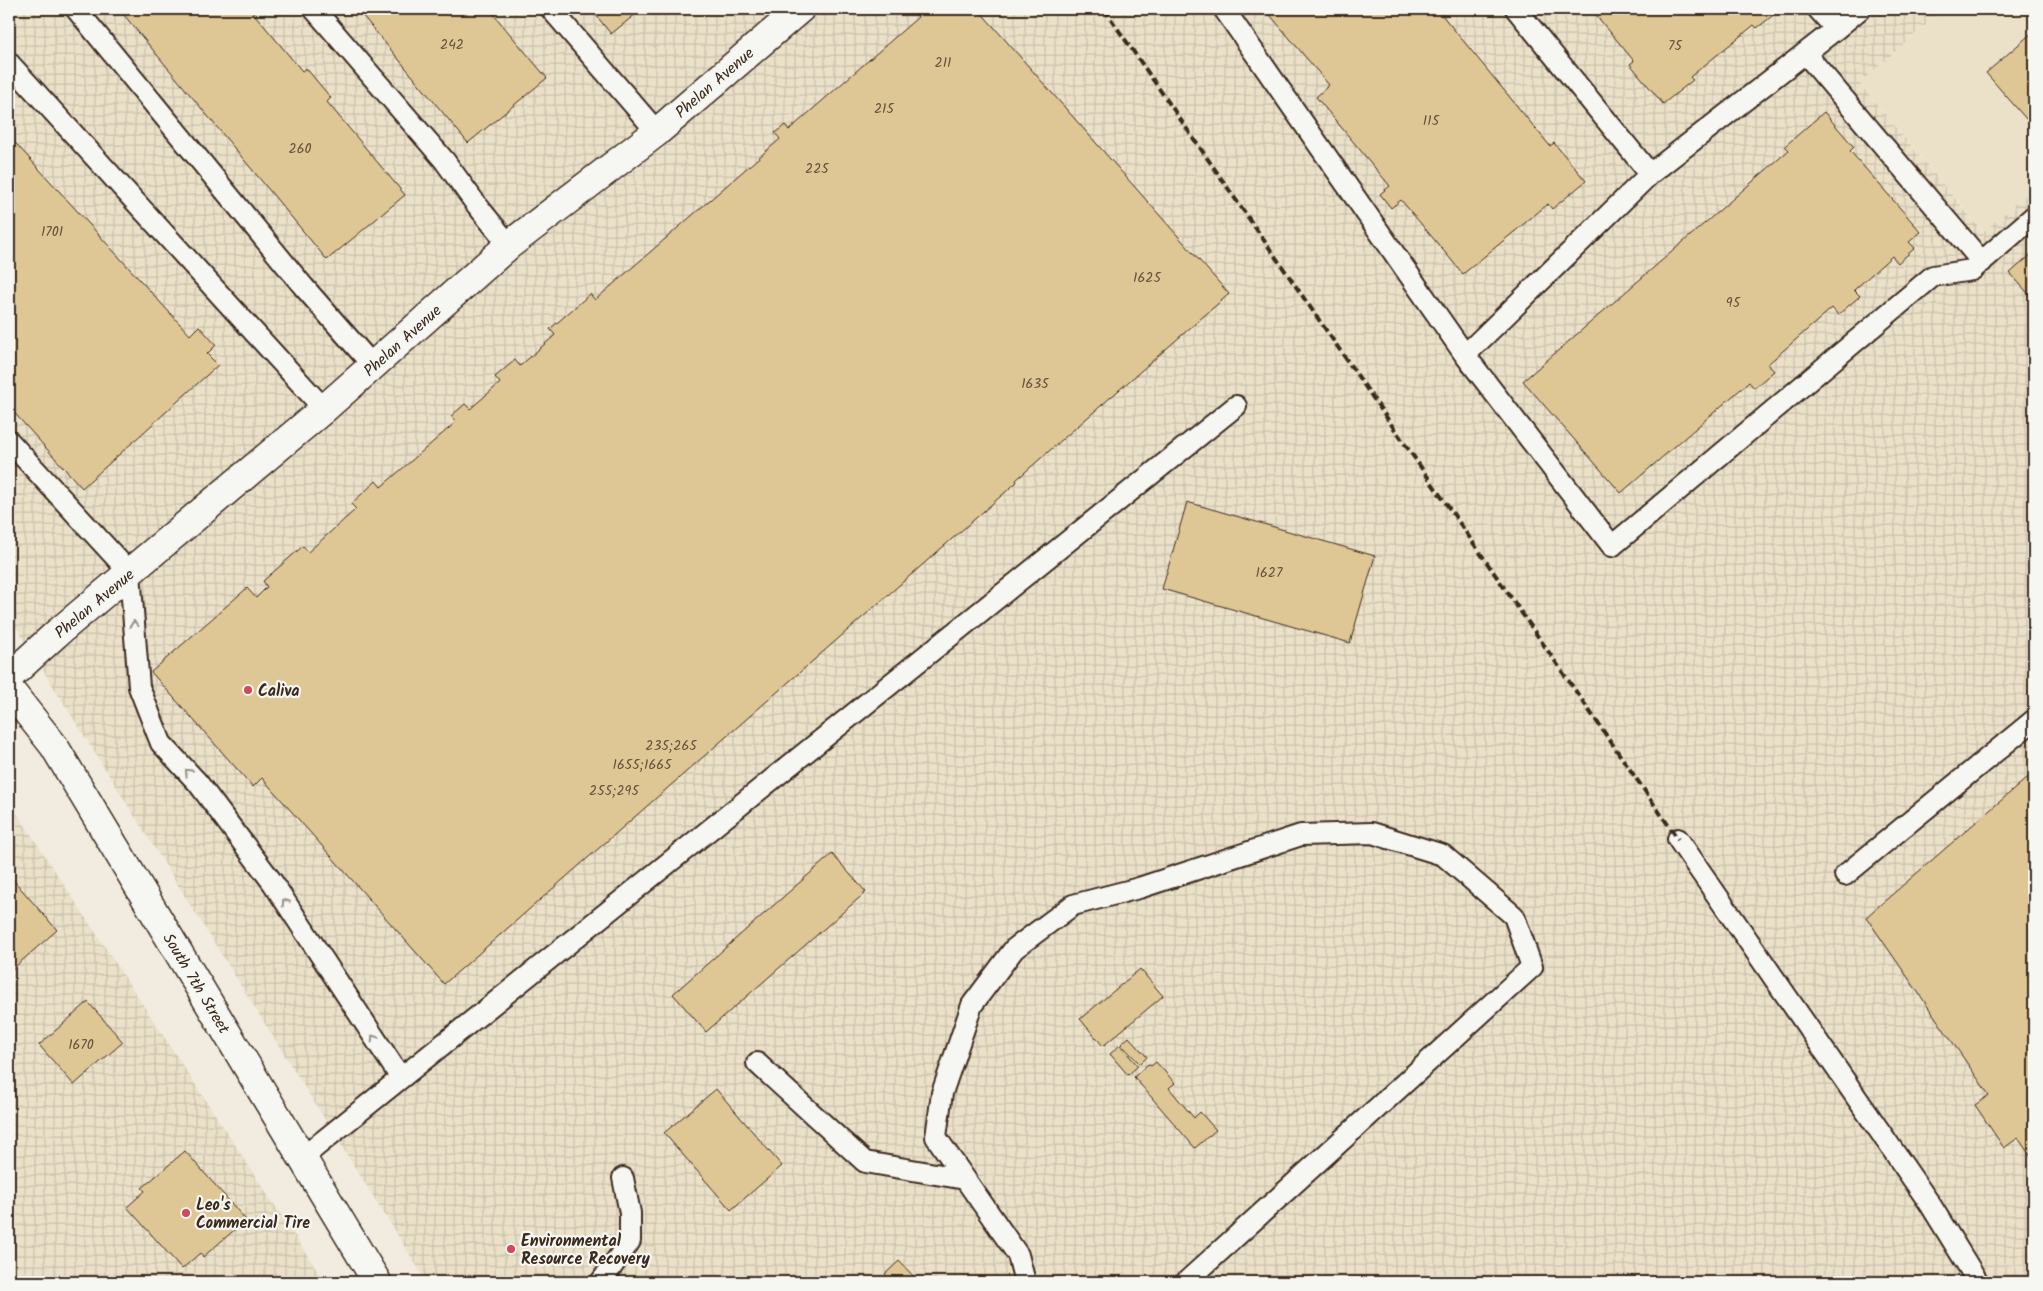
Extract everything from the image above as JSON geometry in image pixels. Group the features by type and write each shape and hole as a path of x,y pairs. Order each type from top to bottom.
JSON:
{"street":[{"name":"Phelan Avenue","path":"9,677 56,634 324,409 509,245 657,132 793,11"},
{"name":"South 7th Street","path":"9,689 54,746 377,1282"}],"lane":[{"path":"76,9 303,286 373,366"},
{"path":"314,9 444,160 509,245"},
{"path":"551,9 657,132"},
{"path":"1224,9 1465,355 1612,546 1933,276 1972,270 2034,216"},
{"path":"1516,9 1650,174"},
{"path":"1818,9 1836,29"},
{"path":"1465,355 1650,174 1860,9"},
{"path":"1805,53 1982,262"},
{"path":"9,63 324,409"},
{"path":"303,1157 1236,406"},
{"path":"9,441 130,573 139,687 161,743 198,783 273,883 401,1078"},
{"path":"1845,875 2034,720"},
{"path":"1024,1282 1018,1255 936,1138 942,1093 972,1005 1014,949 1073,905 1139,888 1301,835 1372,833 1443,855 1514,916 1532,967 1186,1282"},
{"path":"1678,839 1930,1204 1978,1282"},
{"path":"757,1063 866,1162 965,1179"},
{"path":"601,1282 630,1241 630,1213 623,1178"}],"shaded area":[{"path":"9,9 1944,9 1859,83 1983,232 2034,188 2034,1282 427,1282 9,616"},
{"path":"1944,9 2034,9 2034,188 1984,232 1859,83"},
{"path":"9,801 325,1282 9,1282"}],"building":[{"path":"119,9 250,9 302,71 306,68 331,98 327,102 405,195 327,260"},
{"path":"357,9 489,9 547,78 468,143"},
{"path":"591,9 642,9 611,34"},
{"path":"917,9 978,9 1229,294 444,984 262,778 253,787 151,672 247,588 256,598 267,587 263,581 303,546 308,552 356,509 351,504 376,481 381,487 456,422 451,416 465,404 470,409 500,383 495,377 515,360 520,366 555,335 550,329 590,294 595,300 780,139 775,133 785,125 789,130 918,17 914,12"},
{"path":"1265,9 1437,9 1550,146 1554,143 1586,181 1552,209 1548,204 1463,274 1401,200 1391,208 1380,194 1390,186 1316,97 1329,85"},
{"path":"1591,9 1781,9 1757,28 1754,25 1690,77 1693,80 1663,104 1630,64 1634,61"},
{"path":"2034,31 2034,128 1986,73"},
{"path":"1824,112 1854,147 1850,151 1921,232 1909,242 1915,248 1898,263 1892,256 1854,290 1860,296 1838,315 1832,308 1768,364 1774,371 1754,388 1749,382 1621,493 1523,381 1789,150 1785,146"},
{"path":"9,136 190,335 199,326 216,345 207,354 218,365 82,488 9,407"},
{"path":"2034,252 2034,300 2010,273"},
{"path":"1187,502 1375,556 1350,643 1162,589"},
{"path":"2034,772 2034,1161 2018,1138 2004,1148 1975,1105 1989,1095 1866,917"},
{"path":"832,854 866,892 706,1032 673,994"},
{"path":"9,875 57,930 9,972"},
{"path":"1140,969 1163,996 1103,1046 1080,1019"},
{"path":"88,1002 123,1042 74,1085 39,1045"},
{"path":"1129,1037 1147,1057 1140,1064 1121,1044"},
{"path":"1120,1045 1138,1066 1128,1075 1110,1054"},
{"path":"1156,1062 1175,1083 1169,1088 1194,1118 1200,1112 1216,1130 1195,1148 1134,1077 1148,1064 1151,1066"},
{"path":"716,1089 782,1166 731,1210 664,1133"},
{"name":"Leo's Commercial Tire","path":"185,1151 246,1220 203,1257 200,1253 182,1269 127,1207 145,1191 142,1188"},
{"path":"899,1261 919,1282 893,1282 885,1274"}],"railway":[{"path":"1104,9 1678,839"}],"place":[{"name":"Caliva","path":"248,690"},
{"name":"Leo's Commercial Tire","path":"186,1213"},
{"name":"Environmental Resource Recovery","path":"511,1249"}]}
